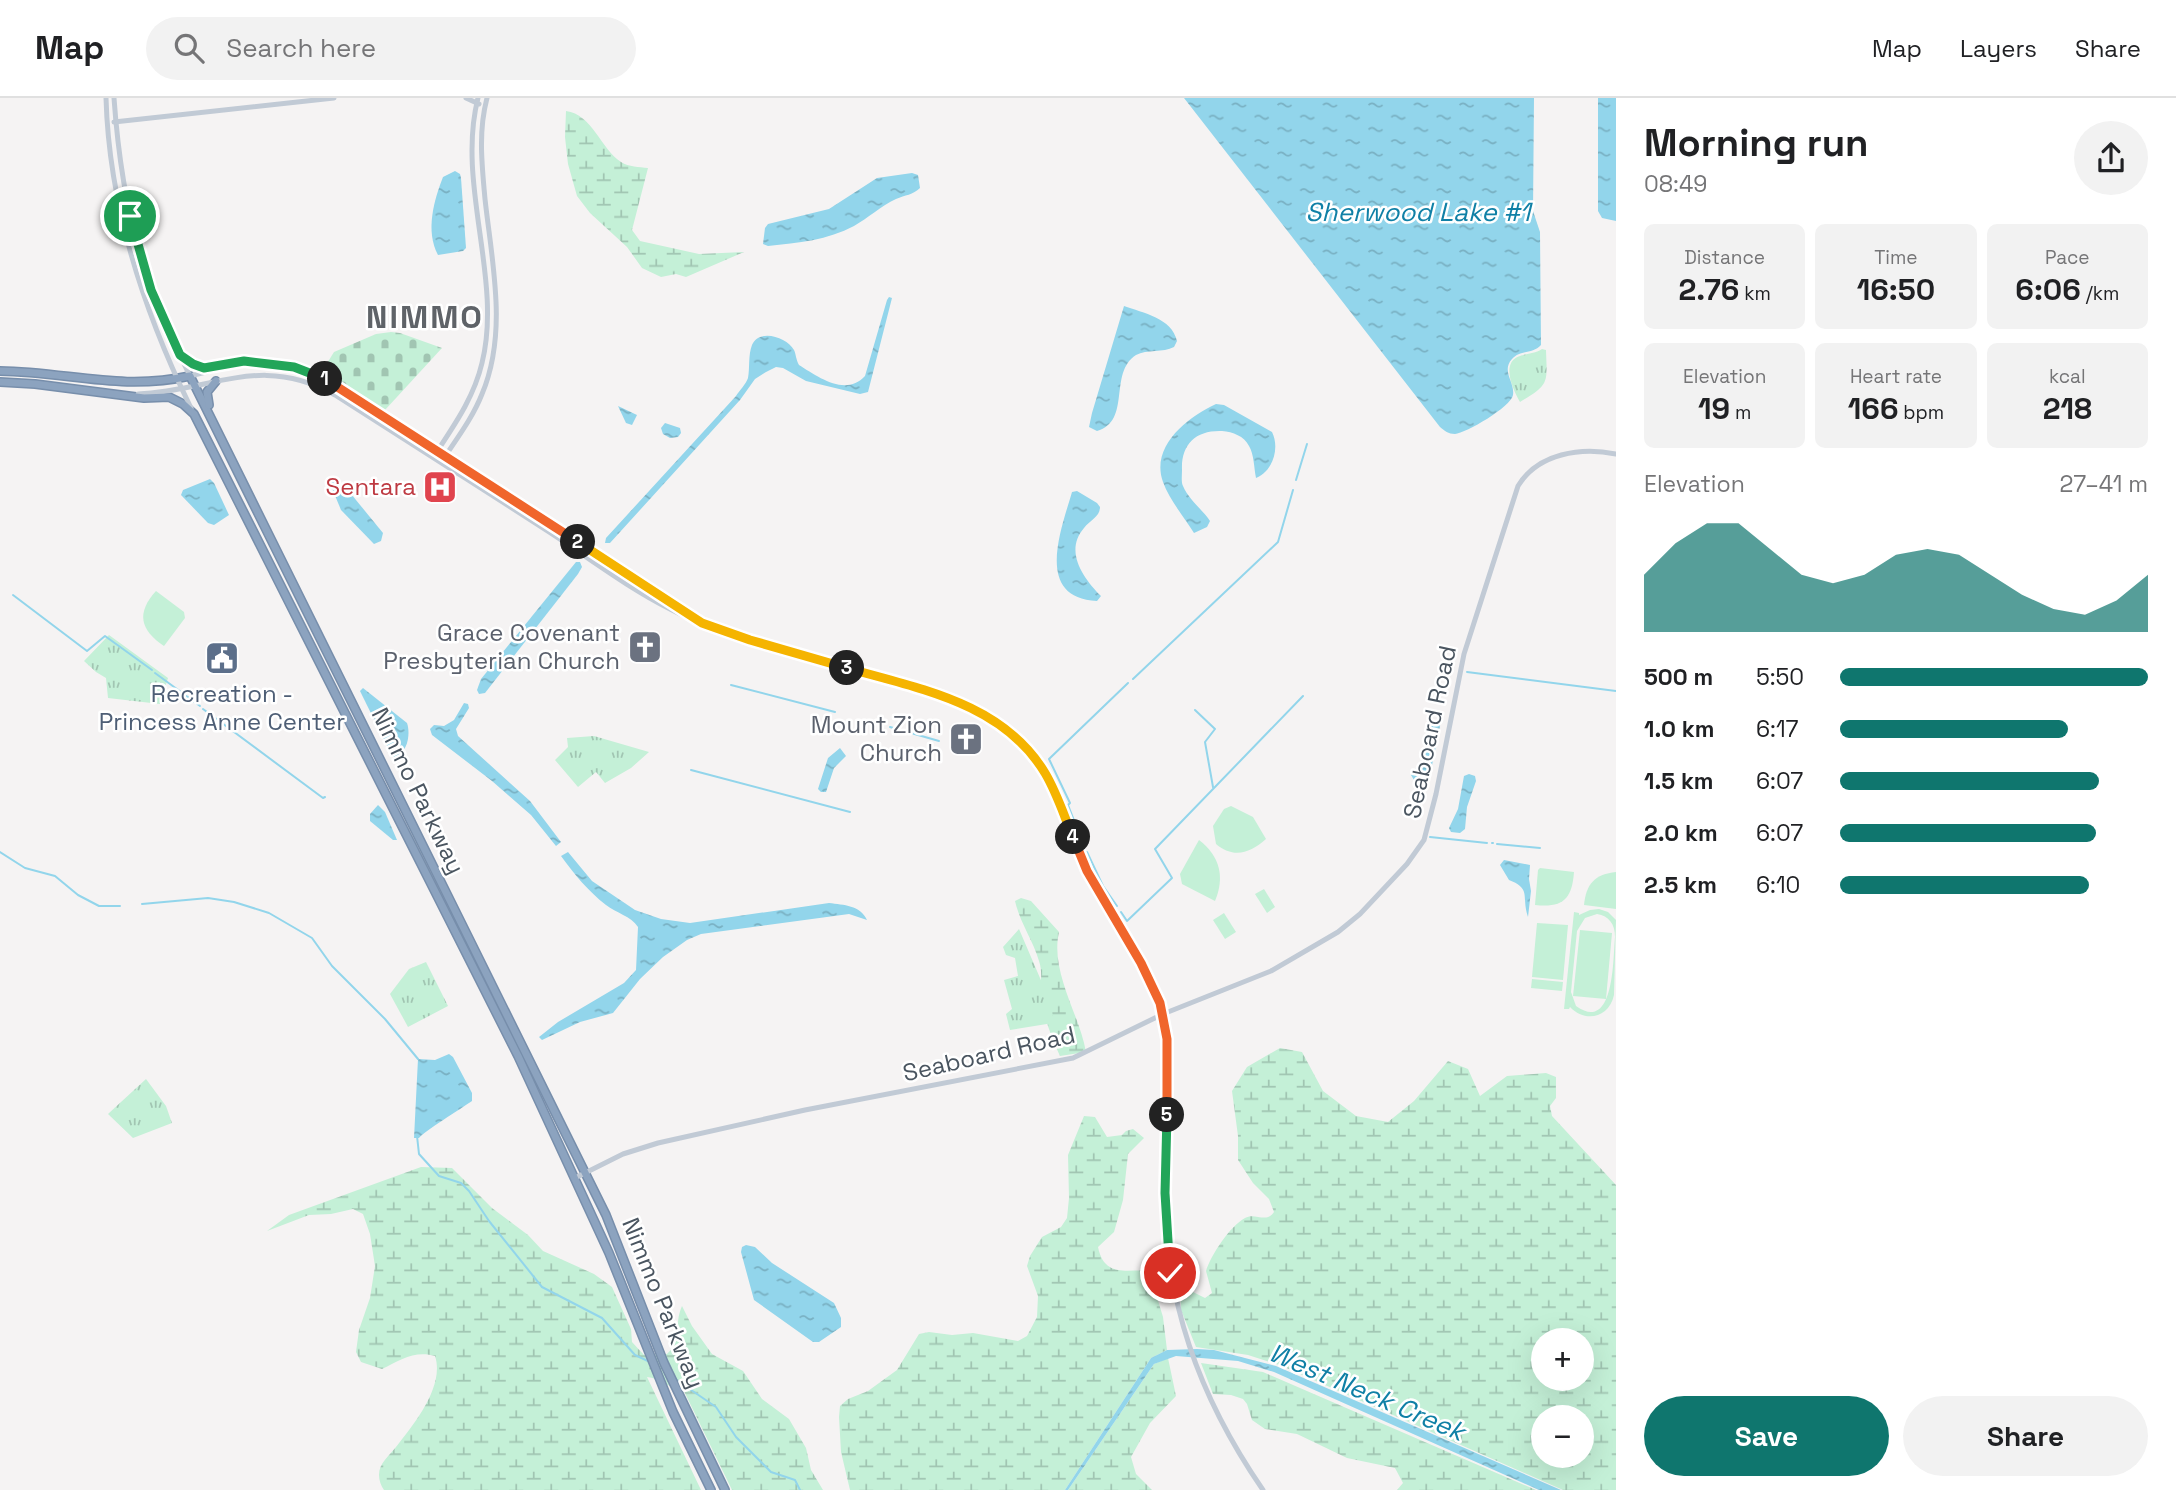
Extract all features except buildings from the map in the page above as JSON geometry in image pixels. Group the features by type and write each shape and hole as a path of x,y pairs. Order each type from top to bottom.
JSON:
{"highway":[{"path":"0,371 41,373 118,383 190,376"},
{"path":"0,382 15,379 36,380 41,373"},
{"name":"Nimmo Parkway","path":"190,376 606,1215 673,1384 725,1490"},
{"path":"216,381 208,389 206,400 224,435 229,454"},
{"path":"0,382 175,399 194,414"},
{"name":"Nimmo Parkway","path":"194,414 518,1056 609,1253 658,1378 711,1490"}],"main road":[{"name":"Nimmo Parkway","path":"106,98 115,181 128,243 150,316 194,414"},
{"name":"Nimmo Parkway","path":"114,98 124,185 142,260 158,309 190,376"},
{"path":"107,122 334,98"},
{"path":"466,98 477,100 485,106"},
{"path":"440,463 482,394 496,336 496,306 481,154 487,98"},
{"path":"432,458 474,390 486,341 487,312 472,148 477,100"},
{"path":"180,355 204,368 239,361 284,365 314,373 438,450 702,623"},
{"path":"190,376 226,366 253,363"},
{"path":"131,395 195,387 260,374 309,383 335,395 666,607 750,640 948,697 982,713 1012,733 1029,749 1049,780 1087,871 1148,975 1163,1014 1168,1051 1165,1193 1168,1258 1175,1301 1199,1371 1225,1431 1263,1490"},
{"name":"Seaboard Road","path":"575,1178 623,1154 658,1143 805,1110 1062,1061 1080,1055 1163,1014 1271,971 1326,940 1360,914 1413,857 1424,840 1431,818 1464,654 1518,486 1535,467 1563,454 1583,451 1616,454"}],"green space":[{"path":"566,111 583,118 621,162 648,168 632,230 640,241 699,254 744,252 686,277 676,274 661,277 642,268 627,247 590,213 577,196 568,164"},
{"path":"391,332 442,348 385,410 321,373 334,352 376,334"},
{"path":"1546,350 1545,382 1520,402 1510,377 1511,364 1520,356"},
{"path":"156,591 184,612 185,618 164,646 150,634 144,621 145,607"},
{"path":"109,635 168,678 160,704 108,698 106,678 84,661"},
{"path":"594,736 649,752 631,768 605,783 596,772 578,787 555,760 568,747 567,738"},
{"path":"1231,806 1253,817 1266,839 1248,851 1229,852 1216,844 1213,826 1224,809"},
{"path":"1199,840 1212,853 1219,868 1220,884 1215,901 1182,884 1180,874"},
{"path":"1540,868 1574,872 1571,889 1564,900 1553,905 1535,905"},
{"path":"1616,872 1616,909 1584,905 1587,891 1593,881 1602,875"},
{"path":"1264,889 1275,907 1267,913 1255,894"},
{"path":"1021,898 1031,901 1059,932 1058,962 1086,1052 1060,1056 1057,1049 1044,1009 1039,961 1015,901"},
{"path":"1590,910 1608,912 1616,920 1614,995 1607,1009 1596,1016 1582,1015 1570,1007 1564,1009 1574,912 1579,915","holes":["1597,914 1610,921 1615,932 1612,975 1605,1002 1598,1010 1589,1012 1576,1006 1571,992 1577,931 1585,918"]},
{"path":"1224,913 1236,932 1225,939 1213,920"},
{"path":"1537,923 1568,925 1563,980 1532,977"},
{"path":"1019,929 1052,1006 1053,1023 1010,1030 1006,1014 1012,1009 1004,980 1018,976 1015,958 1006,955 1003,947"},
{"path":"1580,930 1612,933 1606,999 1573,996"},
{"path":"426,962 448,1006 408,1027 390,994 409,969"},
{"path":"1532,979 1563,982 1562,991 1531,988"},
{"path":"1280,1048 1302,1052 1323,1091 1356,1116 1388,1122 1414,1101 1448,1061 1468,1069 1480,1096 1507,1076 1546,1073 1556,1077 1556,1098 1550,1106 1552,1116 1616,1185 1616,1490 1563,1490 1282,1366 1248,1355 1196,1347 1181,1310 1180,1289 1189,1290 1205,1298 1212,1293 1206,1271 1227,1234 1245,1218 1264,1218 1274,1212 1269,1199 1253,1183 1238,1160 1232,1091 1247,1067"},
{"path":"146,1079 166,1106 172,1123 133,1138 108,1114"},
{"path":"1084,1116 1095,1117 1107,1137 1122,1135 1133,1129 1144,1138 1128,1154 1123,1200 1114,1232 1098,1247 1102,1258 1113,1269 1152,1272 1163,1317 1167,1350 1151,1358 1065,1490 850,1490 841,1452 840,1406 848,1399 868,1391 897,1370 919,1334 973,1333 1018,1341 1027,1336 1037,1317 1038,1296 1027,1266 1042,1237 1061,1227 1067,1218 1068,1155"},
{"path":"421,1167 452,1168 492,1208 528,1235 543,1251 594,1274 612,1287 631,1329 632,1342 644,1355 667,1354 672,1348 677,1337 682,1306 692,1326 712,1354 743,1371 762,1399 789,1419 806,1448 811,1470 823,1490 732,1490 682,1387 647,1377 701,1490 384,1490 379,1471 432,1392 437,1368 435,1356 414,1355 382,1369 361,1362 356,1352 359,1330 370,1298 375,1266 370,1234 363,1214 353,1209 309,1215 267,1231 289,1215"},
{"path":"1168,1358 1176,1396 1150,1423 1131,1457 1136,1474 1152,1490 1068,1490 1154,1364"},
{"path":"1201,1363 1263,1372 1536,1490 1397,1490 1403,1483 1395,1468 1347,1458 1297,1434 1265,1429 1252,1420 1243,1399 1213,1394"}],"water":[{"name":"Sherwood Lake #1","path":"1184,98 1534,98 1533,211 1540,232 1541,345 1515,356 1509,363 1508,372 1513,395 1505,406 1461,433 1450,433 1440,427"},
{"path":"1598,98 1616,98 1616,221 1602,218 1598,211"},
{"path":"455,171 461,178 466,248 463,251 438,255 431,226 434,205 443,177"},
{"path":"912,173 918,175 920,188 890,202 844,231 802,242 768,246 763,244 768,224 829,209 877,178"},
{"path":"889,297 892,298 868,392 860,394 806,381 783,368 776,367 766,372 755,379 740,400 610,543 605,543 606,538 746,383 751,349 756,340 767,336 779,338 794,350 799,365 832,383 849,385 865,376"},
{"path":"1124,306 1163,322 1174,333 1177,341 1174,347 1140,353 1128,363 1123,373 1114,417 1108,426 1097,431 1089,427 1092,413"},
{"path":"1216,404 1224,405 1272,432 1275,452 1271,465 1256,478 1251,449 1241,437 1213,431 1192,440 1182,461 1182,484 1210,521 1207,527 1194,533 1163,482 1160,469 1162,456 1174,434 1183,425"},
{"path":"618,406 637,415 632,425 626,423"},
{"path":"665,423 680,428 678,437 670,438 663,434 661,428"},
{"path":"210,479 229,515 214,525 208,523 181,495 183,490"},
{"path":"331,479 347,489 383,533 381,541 374,544 341,510 329,481"},
{"path":"1077,491 1100,507 1097,516 1086,525 1078,537 1076,546 1082,573 1101,596 1097,601 1077,597 1065,588 1059,575 1058,542 1072,492"},
{"path":"576,562 580,562 582,567 578,574 485,693 479,694 477,690 481,679"},
{"path":"363,688 407,723 407,743 402,752 394,757 360,691"},
{"path":"464,703 468,704 469,708 456,729 458,736 530,801 561,842 556,846 531,815 432,735 430,729 434,725 444,726 454,720"},
{"path":"1432,720 1438,721 1440,726 1427,783 1414,780 1411,775 1423,759"},
{"path":"840,748 846,756 834,768 826,792 821,792 818,789 828,758"},
{"path":"1464,776 1475,776 1476,781 1467,807 1465,829 1460,833 1451,832 1449,828 1458,809"},
{"path":"378,805 385,812 397,840 393,840 370,821 370,814"},
{"path":"568,852 592,881 635,910 661,919 690,923 829,903 856,909 867,920 849,914 701,934 687,940 663,957 640,979 613,1013 580,1022 542,1040 539,1037 558,1022 624,983 636,970 638,927 606,905 588,888 561,856"},
{"path":"1504,860 1530,865 1528,917 1525,894 1521,887 1509,880 1500,865"},
{"path":"449,1054 472,1093 472,1101 419,1138 414,1138 418,1059 435,1060"},
{"path":"746,1245 755,1247 772,1263 834,1303 841,1318 841,1327 819,1342 813,1342 754,1300 741,1252"},
{"path":"1167,1350 1214,1350 1276,1366 1561,1490 1539,1490 1274,1372 1238,1361 1176,1356 1154,1364 1068,1490 1065,1490 1151,1358"}],"waterway":[{"path":"1296,480 1307,444"},
{"path":"1133,679 1278,542 1293,490"},
{"path":"13,595 87,651 105,636 152,670"},
{"path":"1467,672 1616,691"},
{"path":"155,673 200,706"},
{"path":"1084,846 1068,805 1070,803 1049,759 1128,683"},
{"path":"731,685 835,712"},
{"path":"1121,912 1127,921 1172,878 1155,849 1303,696"},
{"path":"203,709 325,797"},
{"path":"1195,710 1215,729 1205,742 1213,787"},
{"path":"865,720 883,725"},
{"path":"890,727 939,741"},
{"path":"691,770 850,812"},
{"path":"1430,837 1487,843"},
{"path":"1497,844 1540,848"},
{"path":"0,852 25,868 55,876 78,895 99,906 120,906"},
{"path":"1087,852 1103,886 1117,906"},
{"path":"142,904 208,898 234,902 269,913 312,938 332,966 385,1019 418,1059"},
{"path":"417,1136 419,1154 439,1176 461,1183 469,1191 489,1221 542,1287 602,1318 635,1355 650,1362"},
{"path":"675,1379 716,1407 736,1437 771,1472 795,1480 800,1490"}],"place":[{"name":"Sentara","path":"440,487"},
{"name":"Grace Covenant Presbyterian Church","path":"645,647"},
{"name":"Recreation - Princess Anne Center","path":"222,658"},
{"name":"Mount Zion Church","path":"966,739"}],"district":[{"name":"NIMMO","path":"425,317"}],"route":[{"path":"130,216 158,309 180,355 190,362 204,368 244,361 284,365 314,373 702,623 750,640 948,697 995,720 1029,749 1055,792 1087,871 1148,975 1163,1014 1168,1051 1165,1193 1170,1273"}],"water label":[{"name":"West Neck Creek","path":"1367,1392"}]}
